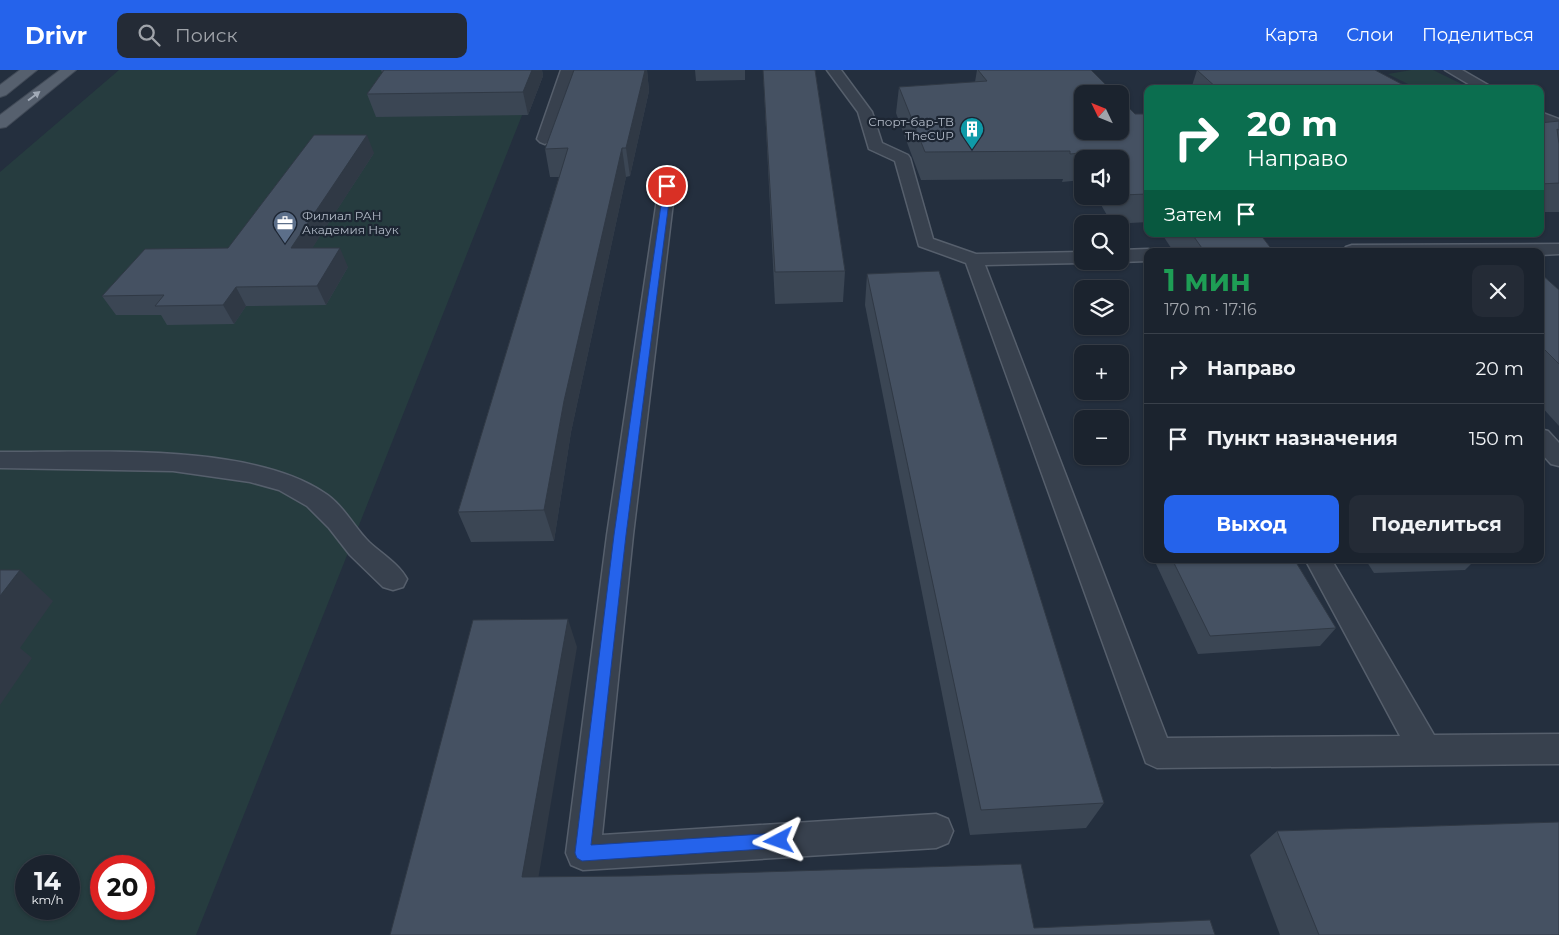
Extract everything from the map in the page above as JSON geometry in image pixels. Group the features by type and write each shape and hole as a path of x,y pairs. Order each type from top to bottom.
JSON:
{"main road":[{"path":"0,92 30,70"},
{"path":"0,123 69,70"}],"lane":[{"path":"545,139 568,70"},
{"path":"834,70 865,112 875,146 902,158 925,242 974,260 1074,257"},
{"path":"1452,70 1480,85"},
{"path":"1544,118 1559,127"},
{"path":"1544,132 1559,127"},
{"path":"667,186 620,535 582,853 936,831"},
{"path":"1544,249 1559,249"},
{"path":"1129,256 1144,255"},
{"path":"974,260 1157,753 1559,749"},
{"path":"1544,441 1559,458"},
{"path":"0,460 174,462 250,474 287,483 316,498 338,521 358,548 393,579"},
{"path":"1320,563 1425,750"}],"green space":[{"path":"119,70 540,70 196,935 0,935 0,172"},
{"path":"1411,70 1433,70 1464,85 1410,85 1388,74"}],"building":[{"path":"384,70 532,70 523,92 367,94"},
{"path":"574,70 645,70 626,148 622,148 564,401 544,510 458,512 568,148 545,149"},
{"path":"763,70 815,70 845,271 775,272"},
{"path":"978,70 1091,70 1106,85 1074,85 1074,140 1129,140 1129,108 1135,114 1144,114 1144,194 1129,195 1129,150 1074,150 1074,154 1070,154 1070,151 925,152 899,87 987,81"},
{"path":"1197,70 1375,70 1403,85 1214,85"},
{"path":"1559,121 1559,130 1557,129 1559,183 1544,184 1544,123"},
{"path":"314,135 367,135 291,248 340,248 317,286 236,287 223,305 155,306 164,295 102,296 145,249 228,248"},
{"path":"1194,237 1262,237 1271,248 1202,248"},
{"path":"939,271 1104,803 981,810 867,274"},
{"path":"1544,277 1559,290 1559,364 1544,349"},
{"path":"1174,563 1296,563 1336,628 1210,636"},
{"path":"0,570 20,570 0,596"},
{"path":"568,619 522,877 630,876 1021,864 1034,928 1210,920 1215,935 390,935 473,620"},
{"path":"1559,822 1559,935 1319,935 1277,831"}],"place":[{"name":"Спорт-бар-ТВ TheCUP","path":"972,150"},
{"name":"Филиал РАН Академия Наук","path":"285,244"}],"route":[{"path":"667,186 620,535 582,853 779,841"}]}
